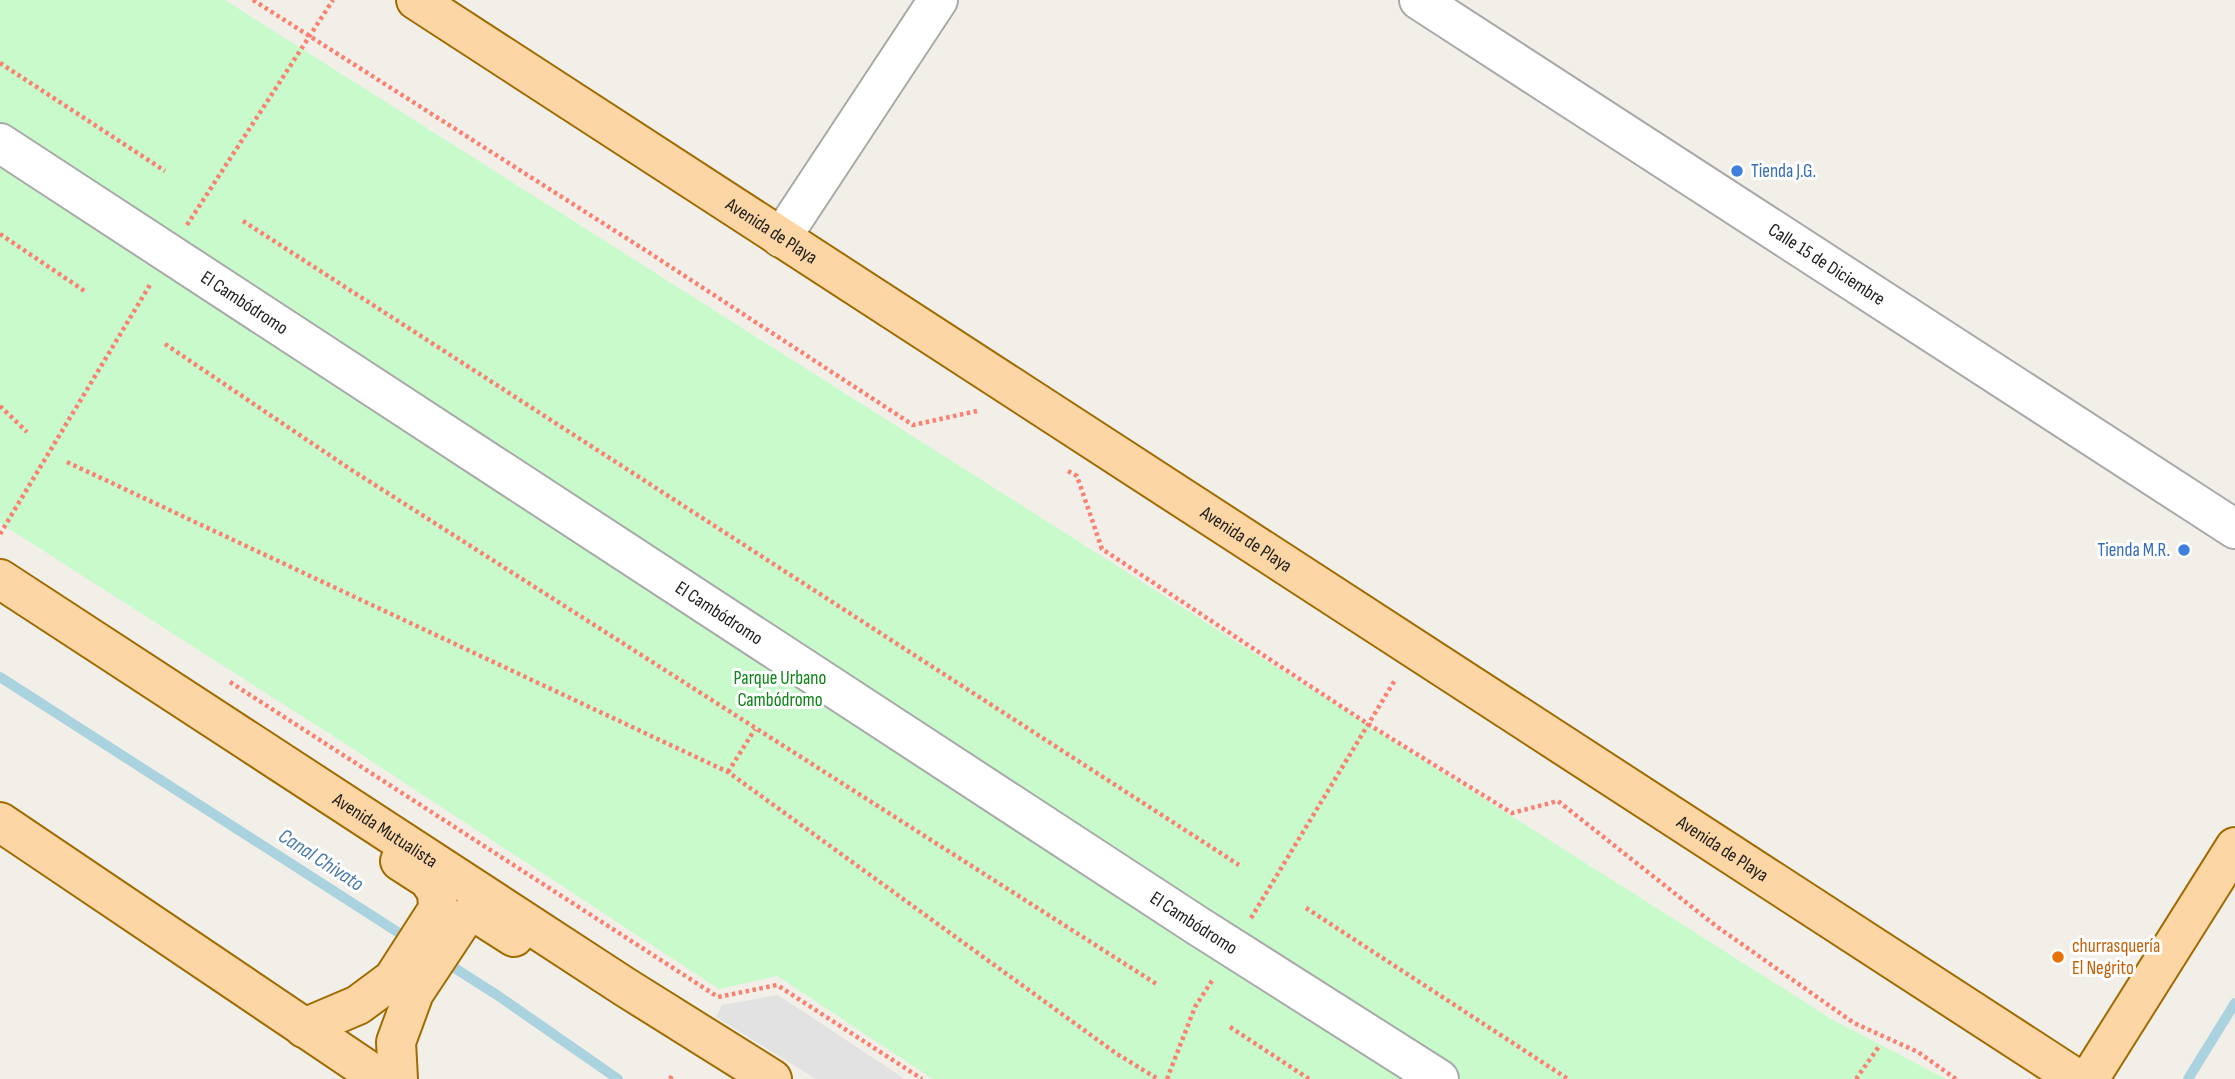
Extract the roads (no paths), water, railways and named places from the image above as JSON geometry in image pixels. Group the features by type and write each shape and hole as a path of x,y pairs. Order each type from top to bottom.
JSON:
{"main road":[{"name":"Avenida de Playa","path":"416,0 2077,1079"},
{"name":"Avenida Mutualista","path":"0,579 625,987 772,1079"},
{"path":"261,749 304,800 428,879 450,916"},
{"path":"0,822 381,1079"},
{"path":"2089,1079 2235,847"},
{"path":"450,916 478,914 591,987 625,987"},
{"path":"398,1079 396,1042 404,986 450,916"},
{"path":"304,1028 404,986"}],"street":[{"path":"781,238 938,0"},
{"name":"Calle 15 de Diciembre","path":"1419,0 2235,529"},
{"name":"El Cambódromo","path":"0,144 1440,1079"}],"waterway":[{"name":"Canal Chivato","path":"0,677 410,940"},
{"name":"Canal Chivato","path":"442,960 618,1079"},
{"path":"2188,1079 2235,1003"}],"place":[{"name":"Tienda J.G.","path":"1737,171"},
{"name":"Tienda M.R.","path":"2184,550"},
{"name":"churrasquería El Negrito","path":"2058,957"}],"park label":[{"name":"Parque Urbano Cambódromo","path":"780,689"}]}
